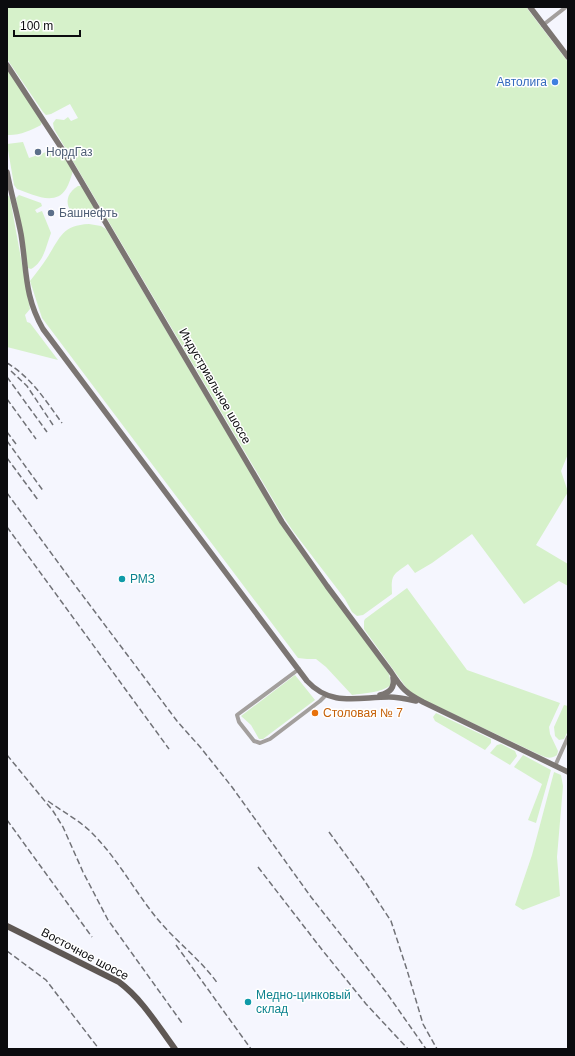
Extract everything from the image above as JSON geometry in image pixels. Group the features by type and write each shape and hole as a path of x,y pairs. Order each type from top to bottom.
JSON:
{"main road":[{"path":"530,7 568,57"},
{"name":"Индустриальное шоссе","path":"7,65 64,152 282,522 405,692 568,772"},
{"name":"Индустриальное шоссе","path":"7,172 21,235 30,300 38,320 298,669 314,688 326,695 342,699 391,696 423,702"},
{"path":"370,697 384,694 392,688 394,684 391,672"},
{"name":"Восточное шоссе","path":"7,926 119,982 140,1002 175,1049"}],"street":[{"path":"543,25 566,7"},
{"path":"298,669 237,715 240,722 254,741 260,743 270,738 326,695"},
{"path":"555,766 568,737"}],"green space":[{"path":"7,7 526,7 568,62 568,454 561,471 568,492 536,545 568,564 568,586 559,581 524,604 472,534 432,563 415,573 408,564 394,576 392,582 392,594 363,615 357,616 352,612 345,599 281,513 54,129 53,123 56,119 64,120 68,117 71,121 78,118 70,104 46,115 7,59"},
{"path":"7,69 42,121 41,125 20,134 7,135"},
{"path":"23,142 29,158 51,151 59,152 63,156 73,171 66,189 61,194 56,197 43,198 17,189 14,185 7,144"},
{"path":"78,186 82,186 97,212 96,217 80,217 74,214 70,209 68,197 71,191"},
{"path":"7,194 10,198 30,309 25,315 27,322 30,323 58,360 7,347"},
{"path":"19,195 41,203 42,206 35,210 37,213 42,211 51,233 42,258 31,269 28,268 16,198"},
{"path":"89,224 101,226 106,229 279,521 389,674 391,685 387,688 352,695 326,667 316,659 298,658 42,318 30,281 67,230 80,225"},
{"path":"407,588 467,670 560,703 549,727 550,734 558,751 557,755 549,758 540,755 416,696 408,690 364,629 365,619"},
{"path":"295,675 315,700 263,739 259,739 251,725 241,716"},
{"path":"564,705 568,706 568,731 564,739 559,740 555,736 554,727"},
{"path":"436,713 491,739 491,743 485,750 435,721 433,717"},
{"path":"501,744 515,751 517,756 510,765 490,753 497,745"},
{"path":"523,755 551,770 536,823 528,820 542,784 514,767"},
{"path":"554,772 561,775 563,786 557,857 560,896 523,910 515,905 532,855"}],"railway":[{"path":"7,363 24,375 44,398 62,423"},
{"path":"11,371 27,386 53,425"},
{"path":"7,377 47,432"},
{"path":"7,399 36,439"},
{"path":"7,432 16,444"},
{"path":"7,441 44,492"},
{"path":"7,458 38,500"},
{"path":"7,493 177,721 232,787 311,897 386,992 426,1049"},
{"path":"7,527 169,749"},
{"path":"7,755 53,811 63,827 83,872 108,920 182,1023"},
{"path":"48,801 82,824 102,843 160,922 205,968 218,984"},
{"path":"7,820 92,937"},
{"path":"329,832 364,880 391,921 423,1024 437,1049"},
{"path":"258,867 366,1004 408,1049"},
{"path":"176,945 251,1049"},
{"path":"7,951 46,980 99,1049"}],"place":[{"name":"Автолига","path":"555,82"},
{"name":"НордГаз","path":"38,152"},
{"name":"Башнефть","path":"51,213"},
{"name":"РМЗ","path":"122,579"},
{"name":"Столовая № 7","path":"315,713"},
{"name":"Медно-цинковый склад","path":"248,1002"}]}
